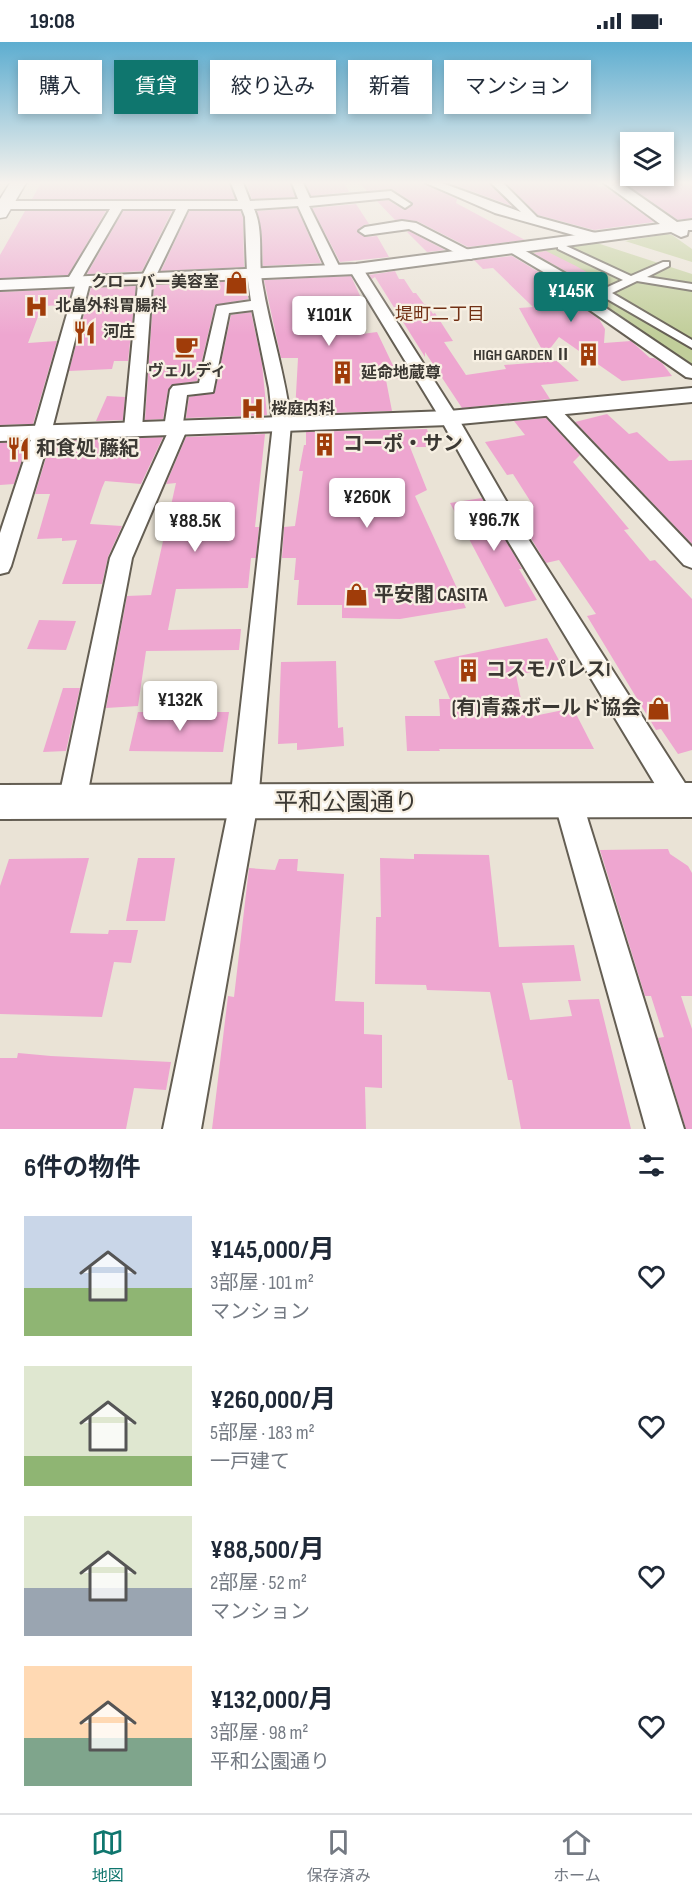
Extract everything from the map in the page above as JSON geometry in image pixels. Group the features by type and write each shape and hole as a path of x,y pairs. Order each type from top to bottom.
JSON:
{"street":[{"path":"0,566 42,433 78,282 103,234"},
{"path":"134,429 145,284 170,234"},
{"path":"182,1129 244,802 282,424 275,374 254,274 252,234"},
{"path":"318,234 334,270"},
{"path":"428,234 471,255"},
{"path":"584,234 595,237"},
{"path":"0,285 356,269 621,234"},
{"path":"561,247 634,279 692,287"},
{"path":"515,249 577,286 589,303 692,373"},
{"path":"584,296 604,293 666,264"},
{"path":"356,269 448,418 525,551 688,806"},
{"path":"604,293 692,345"},
{"path":"72,802 120,565 176,428 179,390 207,388 222,309 259,305"},
{"path":"0,434 448,418 692,395"},
{"path":"550,409 692,560"},
{"path":"568,801 665,1129"},
{"name":"平和公園通り","path":"0,802 568,801 688,806"}],"green space":[{"path":"667,234 692,249 692,262 625,241"},
{"path":"597,243 692,274 692,366 599,303 577,281 531,256 532,252"}],"building":[{"path":"12,234 93,234 68,275 0,278 0,255"},
{"path":"110,234 161,234 142,271 87,274"},
{"path":"178,234 243,234 244,267 161,271"},
{"path":"262,234 308,234 321,263 263,266"},
{"path":"325,234 377,236 389,257 340,262"},
{"path":"409,234 414,234 445,250 427,252"},
{"path":"442,234 513,234 525,240 468,247"},
{"path":"546,251 608,284 590,290 583,281 533,253"},
{"path":"512,256 570,291 582,307 599,319 605,329 604,343 631,341 650,358 662,363 672,376 622,381 559,337 545,355 519,308 533,307 493,268 483,269 474,260"},
{"path":"395,271 399,279 404,279 413,293 416,293 433,314 435,313 453,341 444,342 466,375 506,369 504,365 557,361 579,381 541,385 550,399 462,408 425,352 425,357 375,277 372,279 369,275"},
{"path":"351,276 361,298 356,298 354,335 377,332 399,378 386,380 392,411 299,414 295,412 298,358 281,358 264,280"},
{"path":"246,281 248,299 215,305 197,381 171,385 163,419 145,420 154,285"},
{"path":"136,286 128,361 114,361 112,369 69,371 91,288"},
{"path":"72,289 67,305 42,306 28,343 57,341 33,424 0,425 0,292"},
{"path":"251,312 262,364 267,415 186,418 189,397 215,392 231,315"},
{"path":"107,396 125,397 123,420 96,421"},
{"path":"607,414 629,434 637,432 669,461 692,460 692,544 575,422"},
{"path":"546,418 580,455 573,462 629,529 624,530 650,561 655,560 692,599 692,750 678,754 661,729 656,730 587,616 596,614 559,560 546,563 514,510 534,507 513,474 507,475 485,442 525,435 514,421"},
{"path":"427,429 432,447 410,447 427,490 415,496 466,608 400,619 342,618 342,605 297,605 299,580 294,580 296,558 282,558 284,527 295,526 303,471 299,471 304,445 306,445 306,432"},
{"path":"265,434 255,527 259,527 256,558 251,558 248,588 176,589 168,630 241,629 239,650 146,651 138,706 106,708 127,596 151,595 176,483 166,484 186,437"},
{"path":"163,437 141,484 105,481 102,488 90,524 122,526 108,557 102,584 62,584 77,540 37,539 50,494 35,494 51,441"},
{"path":"28,442 14,484 0,485 0,443"},
{"path":"482,498 537,600 505,607 450,503"},
{"path":"39,620 76,621 66,650 27,649"},
{"path":"547,638 562,666 516,675 523,709 527,709 529,717 573,708 594,749 407,751 405,716 440,716 439,699 450,699 434,661"},
{"path":"336,661 338,728 343,727 344,746 297,750 297,743 278,744 281,662"},
{"path":"63,688 80,688 66,751 43,752"},
{"path":"138,712 229,712 223,752 129,751"},
{"path":"668,849 670,854 688,866 692,873 692,996 681,996 692,1029 692,1129 686,1129 658,1038 664,1037 651,996 645,996 600,850"},
{"path":"414,854 489,855 499,947 574,945 581,981 522,983 530,1020 572,1016 568,1000 599,999 631,1129 521,1129 512,1080 508,1080 490,992 427,990 426,985 375,984 376,917 381,917 380,858 414,859"},
{"path":"89,858 70,933 108,934 109,930 138,930 131,963 114,962 102,1017 0,1014 0,886 9,859"},
{"path":"138,858 175,858 165,921 126,921"},
{"path":"279,859 298,859 297,871 344,874 335,1001 364,1002 364,1034 382,1035 382,1088 365,1087 366,1129 212,1129 228,996 234,997 249,868 275,870"},
{"path":"18,1053 171,1062 166,1090 134,1088 126,1129 0,1129 0,1058 17,1058"}],"place":[{"name":"クローバー美容室","path":"237,282"},
{"name":"北畠外科胃腸科","path":"37,306"},
{"name":"河庄","path":"85,332"},
{"name":"ヴェルディ","path":"187,346"},
{"name":"HIGH GARDEN Ⅱ","path":"589,355"},
{"name":"延命地蔵尊","path":"343,373"},
{"name":"桜庭内科","path":"253,409"},
{"name":"コーポ・サン","path":"325,444"},
{"name":"和食処 藤紀","path":"18,449"},
{"name":"平安閣 CASITA","path":"356,595"},
{"name":"コスモパレスI","path":"468,670"},
{"name":"(有)青森ボールド協会","path":"659,708"}],"district":[{"name":"堤町二丁目","path":"440,314"}]}
